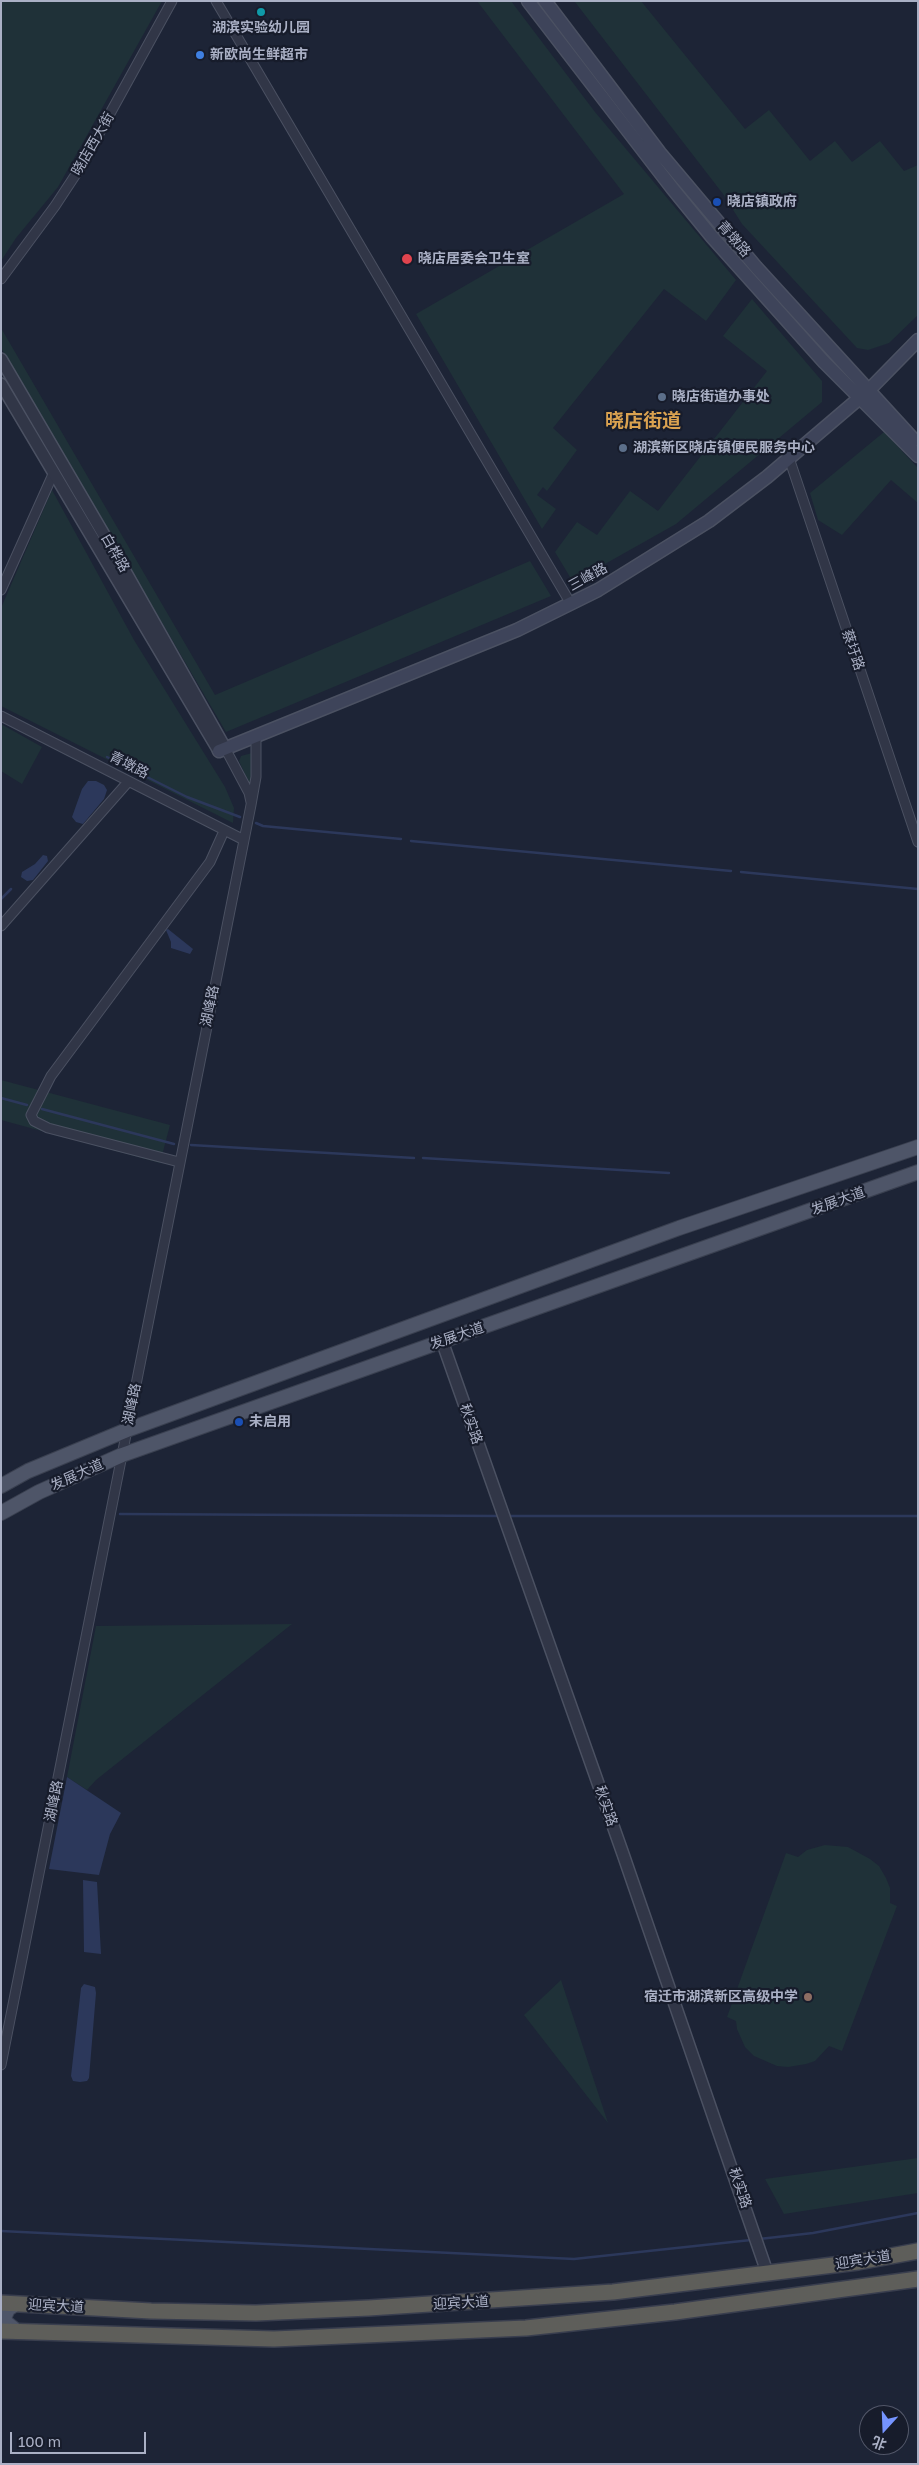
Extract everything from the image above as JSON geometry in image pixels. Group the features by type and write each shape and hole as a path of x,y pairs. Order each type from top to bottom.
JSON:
{"highway":[{"name":"迎宾大道","path":"8,2303 151,2311 256,2313 523,2299 613,2292 858,2262 918,2251"},
{"name":"迎宾大道","path":"1,2331 274,2339 526,2328 675,2312 918,2279"}],"main road":[{"name":"青墩路","path":"528,1 672,188 769,302 918,444"},
{"name":"青墩路","path":"545,1 660,153 918,456"},
{"name":"三峰路","path":"222,750 517,630 598,590 709,521 789,458 865,394 918,340"},
{"name":"发展大道","path":"1,1486 28,1472 127,1430 679,1228 918,1147"},
{"name":"发展大道","path":"1,1513 39,1492 122,1455 918,1172"},
{"path":"8,2303 8,2309 3,2320 18,2332"}],"street":[{"name":"晓店西大街","path":"1,279 56,206 80,168 172,1"},
{"path":"216,1 571,604"},
{"name":"白桦路","path":"1,359 94,517 222,750"},
{"name":"白桦路","path":"1,384 222,750"},
{"name":"蔡圩路","path":"789,458 918,842"},
{"path":"1,590 54,472"},
{"name":"青墩路","path":"1,716 244,840"},
{"name":"湖峰路","path":"1,2065 179,1162 252,805 256,777 256,736"},
{"path":"222,750 249,793 252,805"},
{"path":"1,926 128,782"},
{"path":"179,1162 48,1128 34,1121 31,1115 51,1076 210,862 224,831"},
{"name":"秋实路","path":"442,1340 750,2217 767,2272"}],"shaded area":[{"path":"1,1 162,1 58,187 16,238 1,261"},
{"path":"477,1 511,1 595,112 736,280 706,321 664,289 553,428 577,450 547,491 543,487 537,495 556,509 542,529 416,314 624,194"},
{"path":"641,1 745,129 769,110 810,161 835,141 852,162 880,141 904,171 918,165 918,315 889,343 868,350 857,348 742,224 723,194 575,2"},
{"path":"752,299 822,381 822,402 676,524 573,582 555,552 577,522 597,535 630,491 658,511 767,371 723,336"},
{"path":"1,328 215,695 530,561 551,596 226,732 1,348"},
{"path":"884,432 918,468 918,503 891,480 842,535 818,520 810,493"},
{"path":"52,490 134,640 225,787 234,808 233,823 1,706 1,608"},
{"path":"1,724 42,747 22,784 1,771"},
{"path":"252,753 253,782 251,787 239,761 241,756"},
{"path":"1,1080 170,1125 160,1163 1,1120"},
{"path":"292,1624 96,1780 87,1790 67,1777 96,1626"},
{"path":"825,1845 848,1847 879,1866 890,1888 890,1903 897,1906 842,2051 829,2046 815,2061 788,2067 777,2066 754,2056 745,2047 737,2029 736,2021 727,2017 786,1853 798,1857 807,1850"},
{"path":"561,1980 608,2123 524,2015"},
{"path":"918,2158 918,2193 784,2214 765,2179"}],"water":[{"path":"88,781 96,781 104,785 107,790 104,799 83,824 76,822 72,817 82,789"},
{"path":"43,855 47,856 48,861 33,880 27,881 21,877 22,872 35,864"},
{"path":"168,929 193,949 190,954 171,948 171,942 166,930"},
{"path":"67,1777 121,1813 110,1834 99,1875 49,1869"},
{"path":"83,1880 97,1882 101,1954 84,1952"},
{"path":"84,1984 95,1987 96,1993 89,2078 87,2081 80,2082 73,2081 71,2076 81,1988"}],"waterway":[{"path":"107,757 187,797 240,817"},
{"path":"256,823 263,826 401,839"},
{"path":"411,841 731,871"},
{"path":"741,872 918,889"},
{"path":"1,899 11,889"},
{"path":"1,1098 27,1105"},
{"path":"42,1109 174,1144"},
{"path":"191,1145 414,1158"},
{"path":"423,1158 669,1173"},
{"path":"120,1514 499,1516"},
{"path":"507,1516 918,1516"},
{"path":"759,2239 813,2233 918,2213"},
{"path":"1,2231 574,2259 751,2240"}],"place":[{"name":"湖滨实验幼儿园","path":"261,12"},
{"name":"新欧尚生鲜超市","path":"200,55"},
{"name":"晓店镇政府","path":"717,202"},
{"name":"晓店居委会卫生室","path":"407,259"},
{"name":"晓店街道办事处","path":"662,397"},
{"name":"湖滨新区晓店镇便民服务中心","path":"623,448"},
{"name":"未启用","path":"239,1422"},
{"name":"宿迁市湖滨新区高级中学","path":"808,1997"}],"district":[{"name":"晓店街道","path":"643,421"}]}
